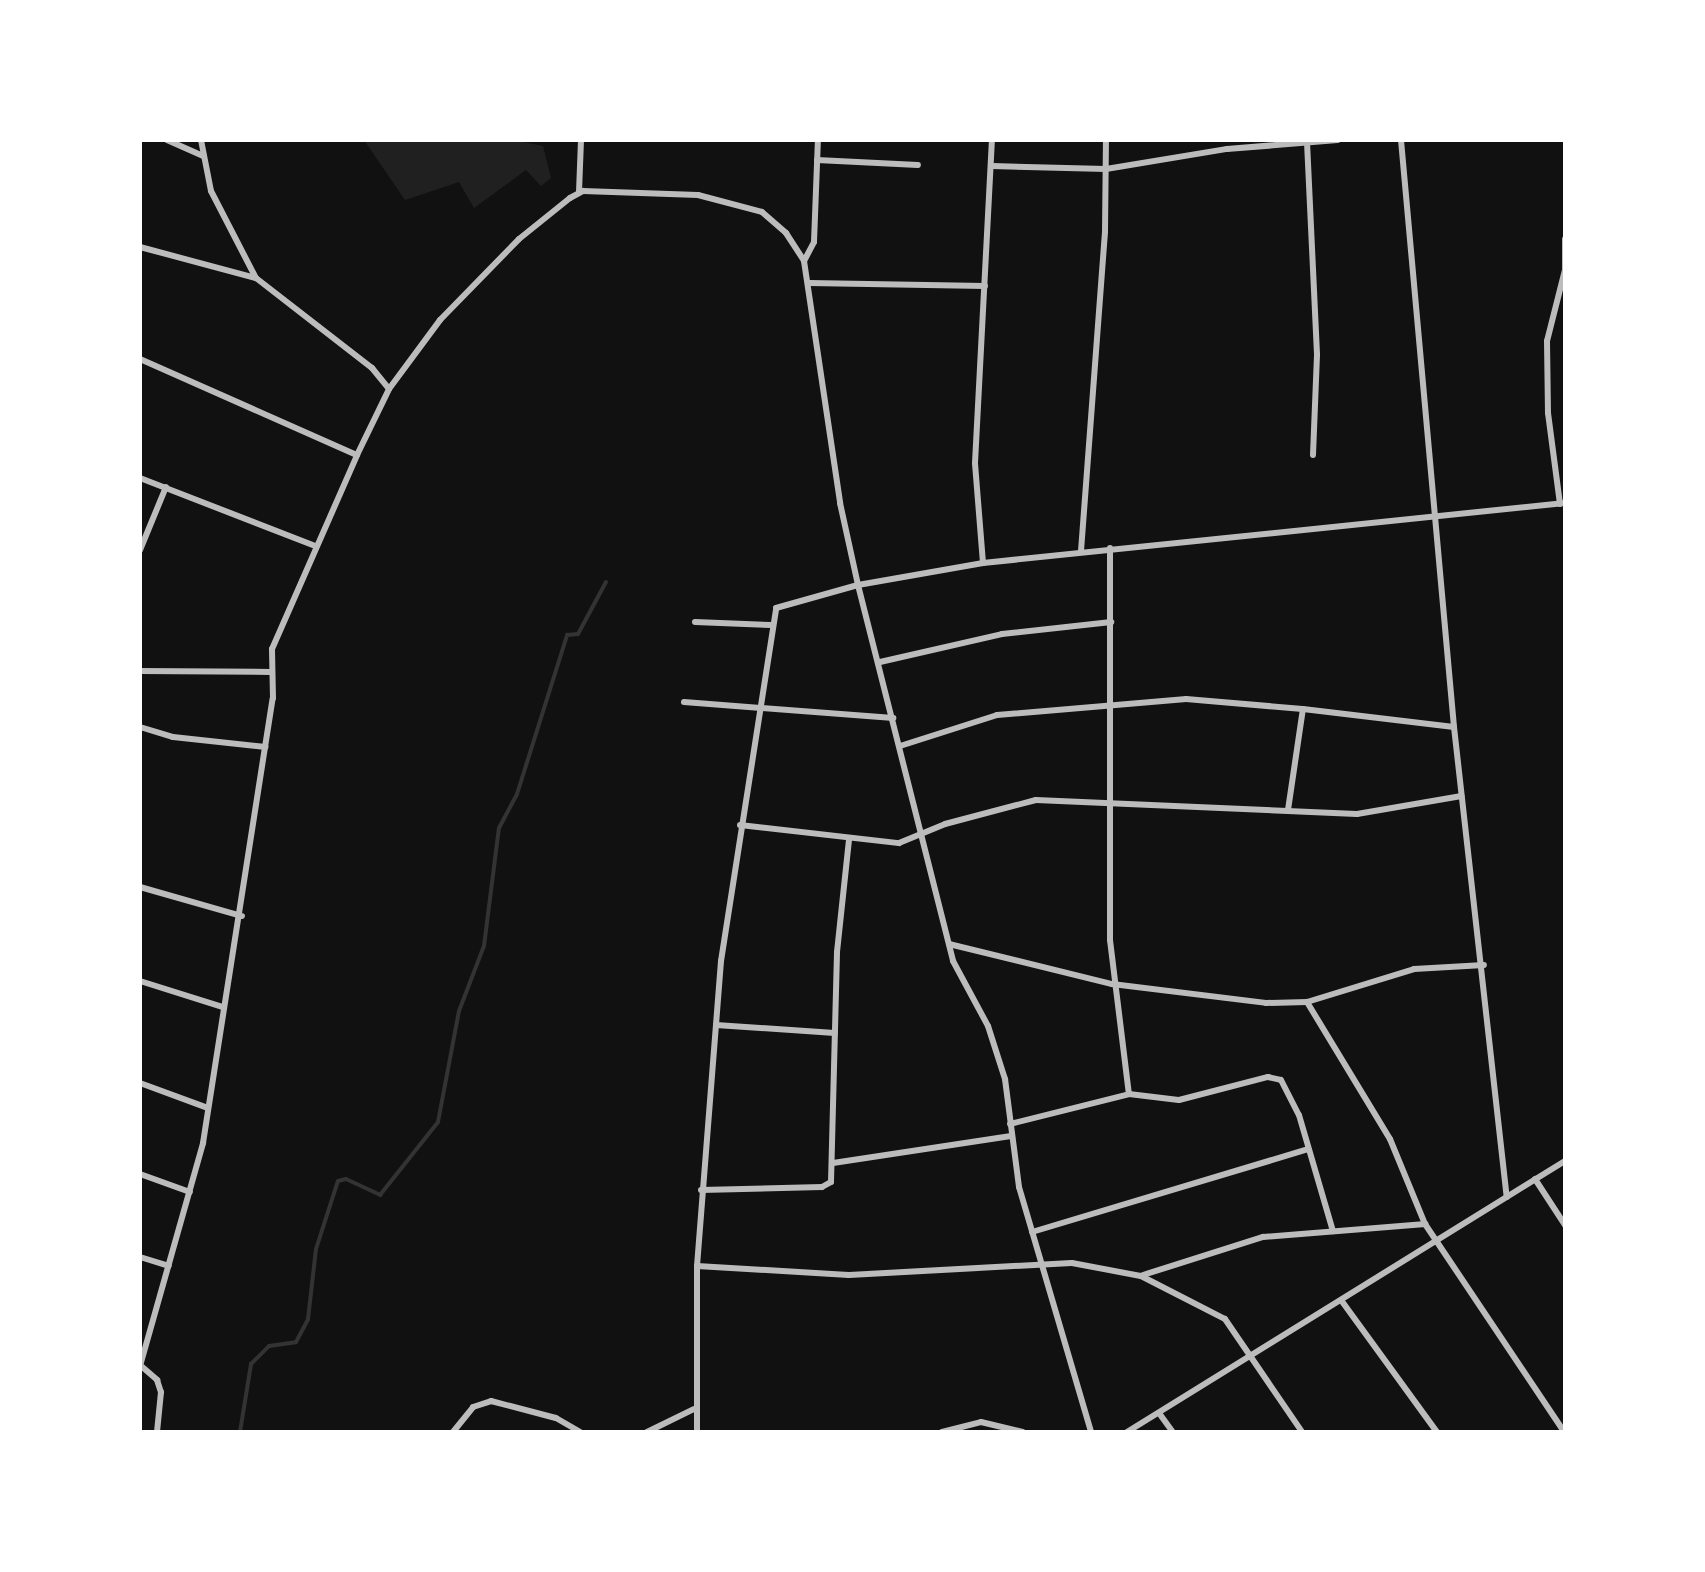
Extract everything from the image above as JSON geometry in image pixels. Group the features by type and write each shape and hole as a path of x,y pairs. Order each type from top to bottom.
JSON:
{"street":[{"path":"167,140 203,156"},
{"path":"201,140 216,204 256,278"},
{"path":"579,192 581,140"},
{"path":"804,261 814,242 818,140"},
{"path":"983,563 975,463 992,140"},
{"path":"1081,551 1106,140"},
{"path":"992,166 1106,169 1247,144 1338,140"},
{"path":"1401,140 1433,518 1507,1197"},
{"path":"1307,142 1317,355 1313,455"},
{"path":"817,160 918,165"},
{"path":"157,1432 162,1398 157,1380 140,1366 190,1192 208,1108 223,1007 242,916 273,698 272,649 315,546 389,389 440,320 519,239 579,192 698,195 752,207 778,225 804,261 840,503 858,585 880,662 920,836 949,944 994,1041 1032,1232 1091,1432"},
{"path":"697,1432 694,1409 697,1266 716,1025 740,825 771,625 781,603 858,585 983,563 1563,503 1547,369 1551,316 1562,296 1565,239"},
{"path":"140,247 256,278 361,358 389,389"},
{"path":"809,283 985,286"},
{"path":"140,359 357,455"},
{"path":"140,478 315,546"},
{"path":"140,550 166,487"},
{"path":"1110,548 1112,984 1129,1094"},
{"path":"695,622 771,625"},
{"path":"880,662 1002,634 1111,622"},
{"path":"140,671 271,672"},
{"path":"900,746 997,715 1186,699 1454,727"},
{"path":"684,702 758,712 893,718"},
{"path":"1288,810 1303,709"},
{"path":"140,727 265,747"},
{"path":"740,825 899,843 945,824 1036,800 1109,799 1357,814 1461,796"},
{"path":"701,1190 826,1187 833,1163 835,1033 849,839"},
{"path":"140,887 242,916"},
{"path":"949,944 1112,984 1229,1000 1307,1002 1390,974 1484,965"},
{"path":"140,981 223,1007"},
{"path":"1307,1002 1390,1139 1425,1224 1564,1432"},
{"path":"716,1025 835,1033"},
{"path":"1010,1124 1129,1094 1179,1100 1268,1077 1281,1080 1308,1149 1333,1231"},
{"path":"140,1083 208,1108"},
{"path":"833,1163 1011,1136"},
{"path":"1032,1232 1308,1149"},
{"path":"1127,1432 1565,1161"},
{"path":"140,1174 190,1192"},
{"path":"1535,1179 1565,1225"},
{"path":"1141,1276 1263,1237 1425,1224"},
{"path":"140,1257 169,1266"},
{"path":"697,1266 825,1275 1096,1266 1141,1276 1212,1309 1254,1356 1302,1432"},
{"path":"1341,1300 1437,1432"},
{"path":"453,1432 473,1407 491,1401 556,1418 580,1432"},
{"path":"647,1432 694,1409"},
{"path":"1159,1413 1173,1432"},
{"path":"942,1432 981,1422 1023,1432"}],"shaded area":[{"path":"364,140 523,142 543,146 551,178 541,186 526,170 474,208 459,182 405,200"}],"waterway":[{"path":"240,1432 251,1364 269,1346 296,1342 308,1319 316,1249 338,1181 346,1179 380,1195 438,1122 459,1011 484,946 499,828 517,794 567,635 578,634 606,582"}]}
